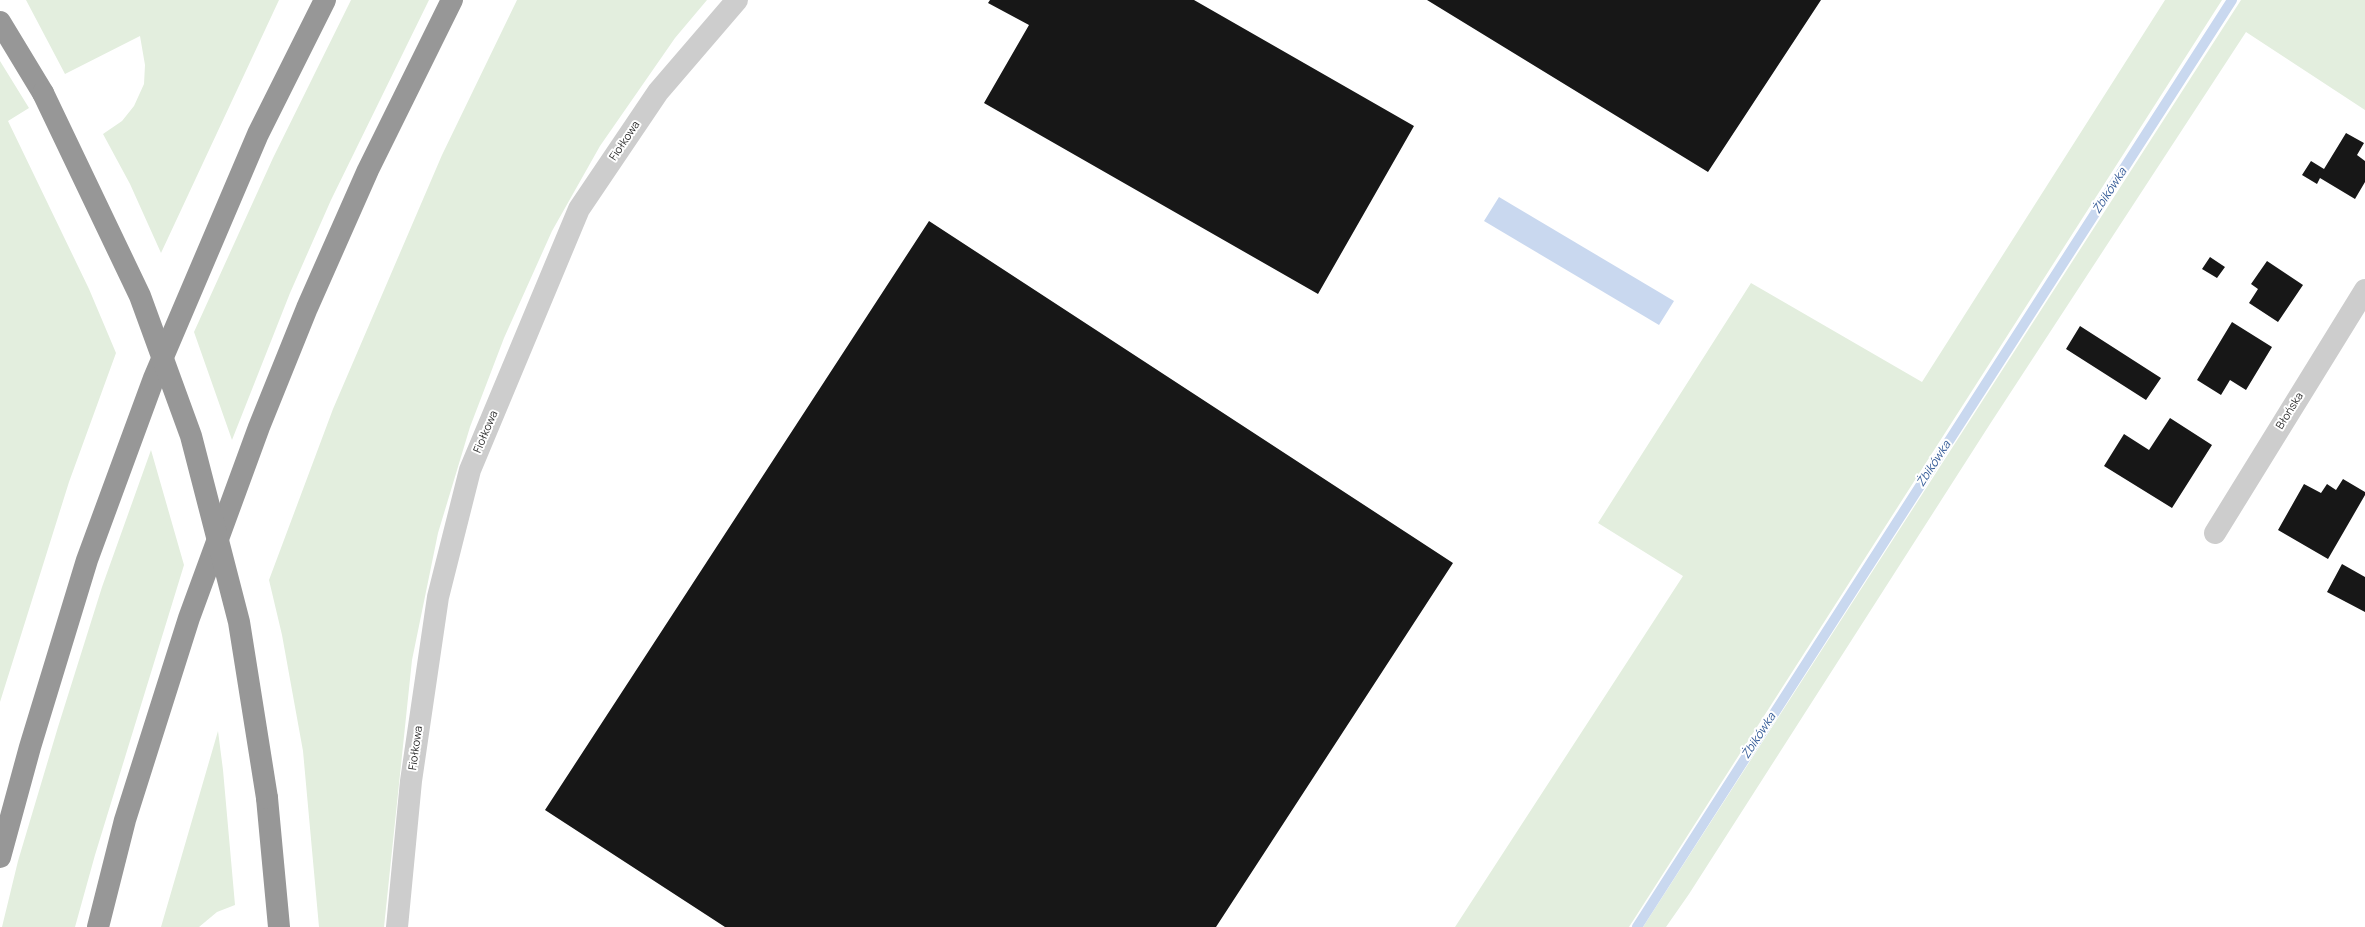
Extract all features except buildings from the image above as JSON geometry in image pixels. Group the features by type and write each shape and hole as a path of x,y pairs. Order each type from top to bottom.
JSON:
{"highway":[{"path":"0,857 30,747 87,560 154,378 258,134 325,0"},
{"path":"98,927 125,820 157,719 190,618 256,434 307,308 362,185 452,0"},
{"path":"0,22 43,93 140,296 190,436 239,622 267,798 279,927"}],"street":[{"name":"Fiołkowa","path":"397,927 411,782 438,596 470,470 579,209 658,92 737,0"},
{"name":"Błońska","path":"2215,532 2365,290"}],"green space":[{"path":"26,0 279,0 161,253 130,184 103,134 122,121 134,106 144,84 145,65 140,36 65,74"},
{"path":"351,0 429,0 331,200 290,293 232,440 194,332 273,158"},
{"path":"517,0 707,0 675,38 600,146 552,231 504,338 470,427 438,533 412,660 384,927 319,927 303,751 282,635 269,580 333,409 442,155"},
{"path":"2165,0 2222,0 1629,927 1455,927 1683,576 1598,523 1751,283 1922,382"},
{"path":"2241,0 2365,0 2365,110 2246,32 1990,424 1689,894 1666,927 1643,927"},
{"path":"0,61 29,108 8,121 89,289 116,353 69,482 0,702"},
{"path":"151,450 184,565 95,855 75,927 2,927 18,861 58,727 102,587"},
{"path":"218,731 235,905 217,912 199,927 161,927"}],"water":[{"path":"1499,197 1674,301 1659,325 1484,221"}],"waterway":[{"name":"Żbikówka","path":"1637,927 2232,0"}]}
